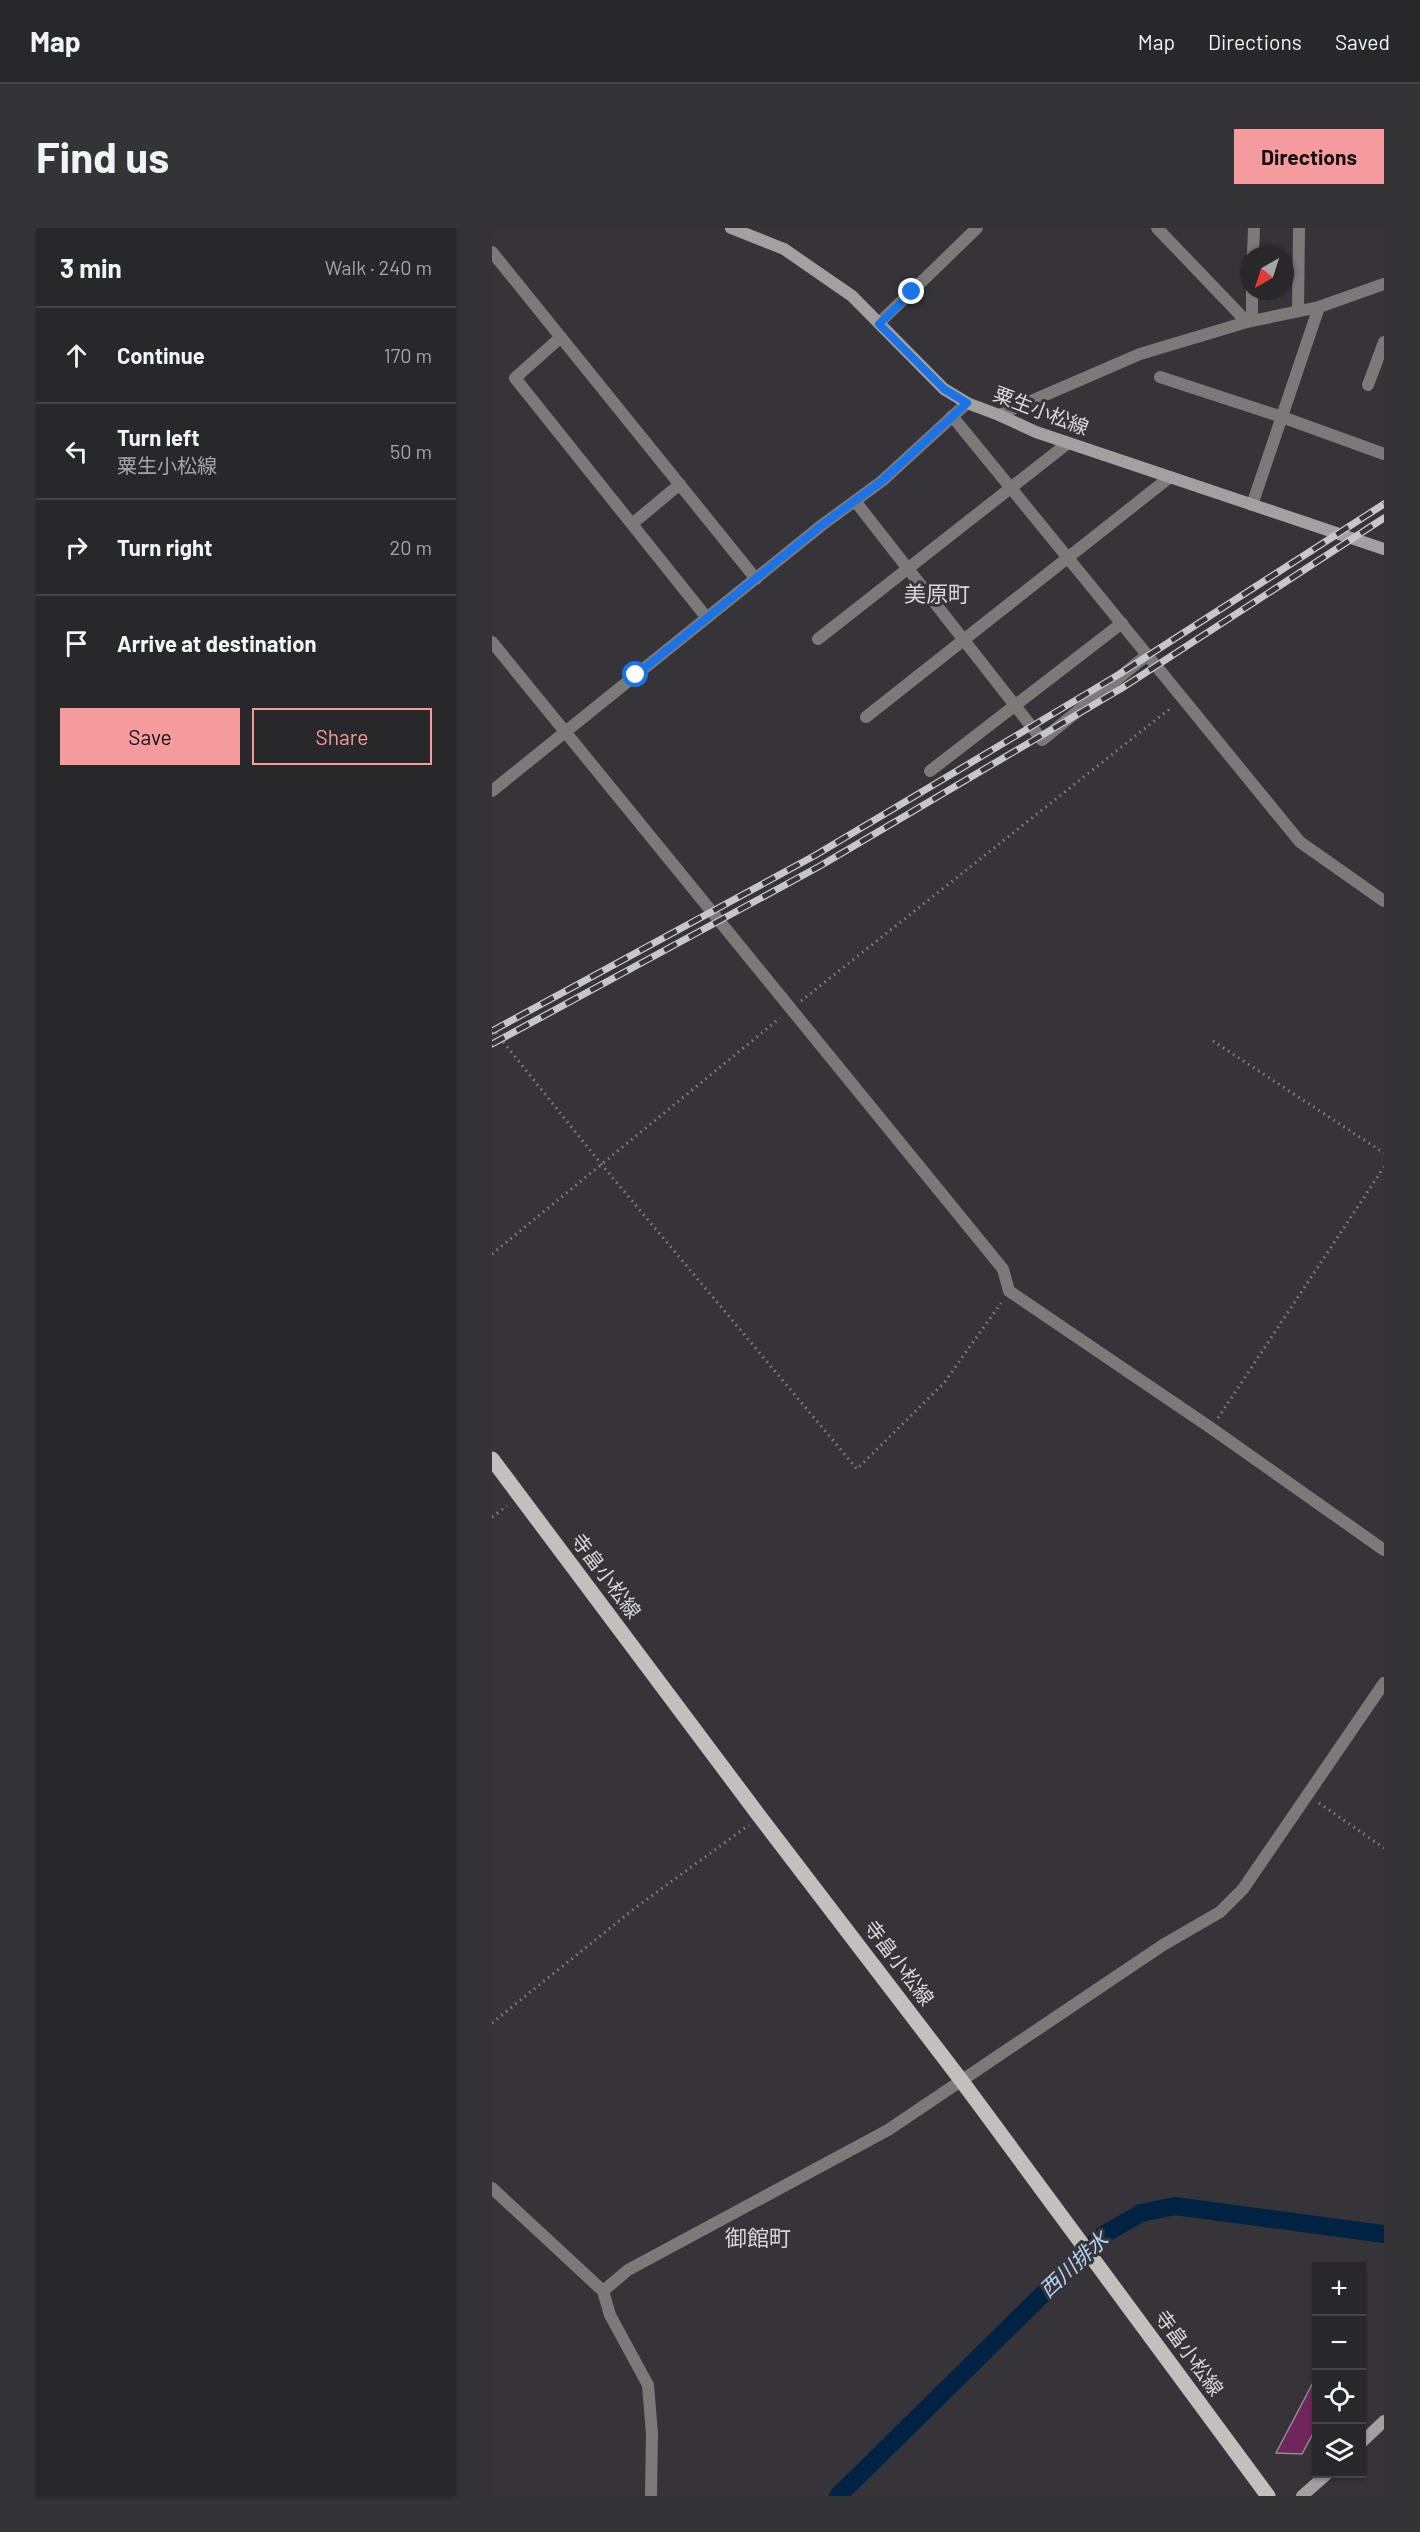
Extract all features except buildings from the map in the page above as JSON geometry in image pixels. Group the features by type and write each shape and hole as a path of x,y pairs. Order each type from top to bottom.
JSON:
{"main road":[{"name":"粟生小松線","path":"731,228 784,249 852,296 944,389 967,403 1036,432 1384,549"},
{"name":"寺畠小松線","path":"492,1459 760,1817 961,2080 1268,2496"},
{"path":"1366,2438 1384,2421"},
{"path":"1302,2496 1322,2478"}],"street":[{"path":"879,324 978,228"},
{"path":"1157,228 1250,322"},
{"path":"1253,246 1254,228"},
{"path":"1298,311 1299,228"},
{"path":"492,252 756,579"},
{"path":"999,415 1140,354 1250,322 1319,307 1384,284"},
{"path":"1250,322 1251,300"},
{"path":"1252,505 1319,307"},
{"path":"561,337 515,378 707,618"},
{"path":"1368,385 1384,342"},
{"path":"1160,377 1282,417 1384,454"},
{"path":"492,791 882,481 967,403"},
{"path":"952,416 1300,842 1384,901"},
{"path":"818,639 1068,443"},
{"path":"866,717 1170,477"},
{"path":"632,524 680,484"},
{"path":"855,501 1042,740 1147,655"},
{"path":"930,771 1122,624"},
{"path":"492,642 1003,1269 1009,1291 1211,1428 1384,1550"},
{"path":"603,2291 628,2270 888,2130 1164,1945 1220,1912 1243,1889 1384,1683"},
{"path":"492,2188 603,2291 610,2315 648,2385 652,2434 651,2496"}],"path":[{"path":"492,1254 792,1008 1183,698"},
{"path":"492,1028 602,1165 857,1469 944,1383 1009,1291"},
{"path":"1213,1041 1384,1153"},
{"path":"1211,1428 1384,1167"},
{"path":"1307,1795 1384,1848"},
{"path":"492,2023 635,1908 760,1817"}],"waterway":[{"name":"西川排水","path":"838,2496 1103,2235 1141,2213 1175,2206 1384,2234"}],"railway":[{"path":"492,1031 814,856 1118,675 1384,504"},
{"path":"492,1044 820,866 1122,688 1384,518"}],"district":[{"name":"美原町","path":"937,594"},
{"name":"御館町","path":"758,2238"}],"route":[{"path":"636,675 822,525 882,481 967,403 944,389 879,324 912,292"}]}
